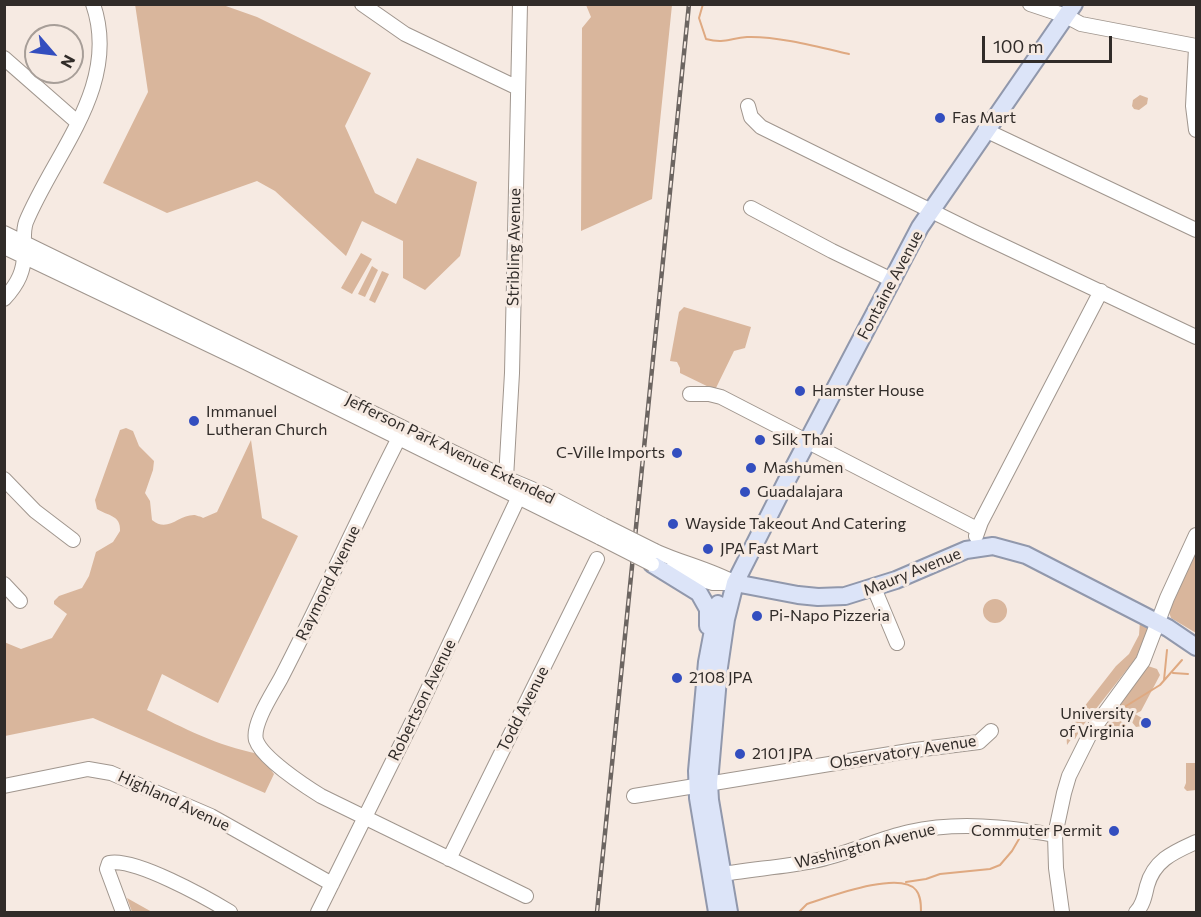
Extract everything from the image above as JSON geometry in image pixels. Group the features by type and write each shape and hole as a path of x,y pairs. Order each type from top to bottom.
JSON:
{"main road":[{"name":"Fontaine Avenue","path":"735,583 930,211 1070,10"},
{"name":"Maury Avenue","path":"735,583 818,597 845,596 874,588 975,547 993,546 1026,555 1197,647"},
{"path":"653,557 703,597 708,609 709,653"},
{"path":"717,912 717,875 710,800 704,784 699,755 709,653 719,601 723,591 735,583"},
{"path":"704,784 726,619 735,583"},
{"path":"717,875 729,912"}],"street":[{"path":"4,299 23,270 25,225 93,91 99,63 98,23 93,4"},
{"path":"362,4 405,34 518,88"},
{"name":"Stribling Avenue","path":"503,483 512,373 520,4"},
{"path":"1030,4 1070,10 1081,24 1197,47 1193,100 1197,130"},
{"path":"4,58 77,122"},
{"path":"748,106 751,117 761,128 1197,337"},
{"path":"985,130 1197,230"},
{"path":"751,208 892,280"},
{"name":"Jefferson Park Avenue Extended","path":"4,233 24,249 503,483 521,491 544,494 602,531 653,557 716,573 735,583"},
{"name":"Jefferson Park Avenue Extended","path":"4,247 24,249"},
{"path":"975,547 977,529 1101,291"},
{"path":"690,394 709,394 721,398 977,529"},
{"name":"Raymond Avenue","path":"365,817 300,783 266,753 256,740 257,725 401,433"},
{"path":"4,479 35,511 73,540"},
{"name":"Robertson Avenue","path":"318,912 521,491"},
{"path":"1062,912 1056,868 1055,835 1064,793 1078,755 1106,711 1143,661 1167,598 1197,535"},
{"name":"Todd Avenue","path":"449,859 597,559"},
{"path":"4,584 20,602"},
{"path":"874,588 897,643"},
{"name":"Observatory Avenue","path":"634,796 915,750 980,742 990,731"},
{"name":"Highland Avenue","path":"4,786 88,769 111,772 211,816 332,884"},
{"path":"365,817 526,896"},
{"name":"Washington Avenue","path":"717,875 813,861 910,832 931,828 979,826 1055,835"},
{"path":"1136,912 1143,904 1149,879 1156,866 1170,854 1197,842"},
{"path":"123,912 107,869 109,863 112,862 163,877 230,912"}],"shaded area":[{"path":"135,4 223,5 257,17 371,73 345,126 375,193 396,204 417,158 477,182 460,256 425,290 403,278 403,241 362,221 346,256 275,191 257,181 167,213 103,183 148,92"},
{"path":"586,5 672,5 652,199 581,231 582,28 591,17"},
{"path":"1140,95 1148,98 1147,104 1139,110 1134,109 1133,100"},
{"path":"361,253 372,259 352,294 341,288"},
{"path":"372,266 378,270 365,297 358,294"},
{"path":"382,271 389,274 375,303 369,300"},
{"path":"684,307 751,327 745,348 734,351 715,390 680,373 677,362 670,361 679,312"},
{"path":"126,428 133,431 139,446 154,461 145,493 150,501 152,520 158,524 168,524 195,515 203,518 217,512 251,440 262,518 298,536 218,703 162,674 147,710 215,741 259,754 274,774 265,793 93,718 5,736 4,642 21,649 52,638 67,614 54,604 54,601 59,596 82,588 89,576 96,552 113,542 120,531 116,519 97,509 95,500 120,430"},
{"path":"1196,552 1196,633 1171,618 1169,612"},
{"path":"995,599 1000,600 1006,606 1006,616 1000,622 995,623 990,622 984,616 983,611 984,606 990,600"},
{"path":"1140,621 1148,629 1136,658 1081,728 1075,739 1072,738 1067,745 1066,730 1116,666 1129,654 1139,635"},
{"path":"1148,666 1157,669 1160,675 1141,711 1135,714 1142,718 1142,726 1136,727 1131,721 1113,739 1098,738 1106,720"},
{"path":"1186,763 1196,763 1196,790 1187,791 1184,788"},
{"path":"127,898 152,912 132,912"}],"waterway":[{"path":"703,4 699,18 706,39 718,41 747,37 772,38 849,54"},
{"path":"1164,680 1167,650"},
{"path":"1118,711 1160,685 1182,660"},
{"path":"1173,673 1188,674"},
{"path":"906,882 940,874 990,869 1000,865 1019,839"},
{"path":"799,912 807,904 847,891 895,883 908,885 916,890 920,898 921,912"}],"railway":[{"path":"597,912 689,4"}],"place":[{"name":"Fas Mart","path":"940,118"},
{"name":"Hamster House","path":"800,391"},
{"name":"Immanuel Lutheran Church","path":"194,421"},
{"name":"Silk Thai","path":"760,440"},
{"name":"C-Ville Imports","path":"677,453"},
{"name":"Mashumen","path":"751,468"},
{"name":"Guadalajara","path":"745,492"},
{"name":"Wayside Takeout And Catering","path":"673,524"},
{"name":"JPA Fast Mart","path":"708,549"},
{"name":"Pi-Napo Pizzeria","path":"757,616"},
{"name":"2108 JPA","path":"677,678"},
{"name":"University of Virginia","path":"1146,723"},
{"name":"2101 JPA","path":"740,754"},
{"name":"Commuter Permit","path":"1114,831"}]}
